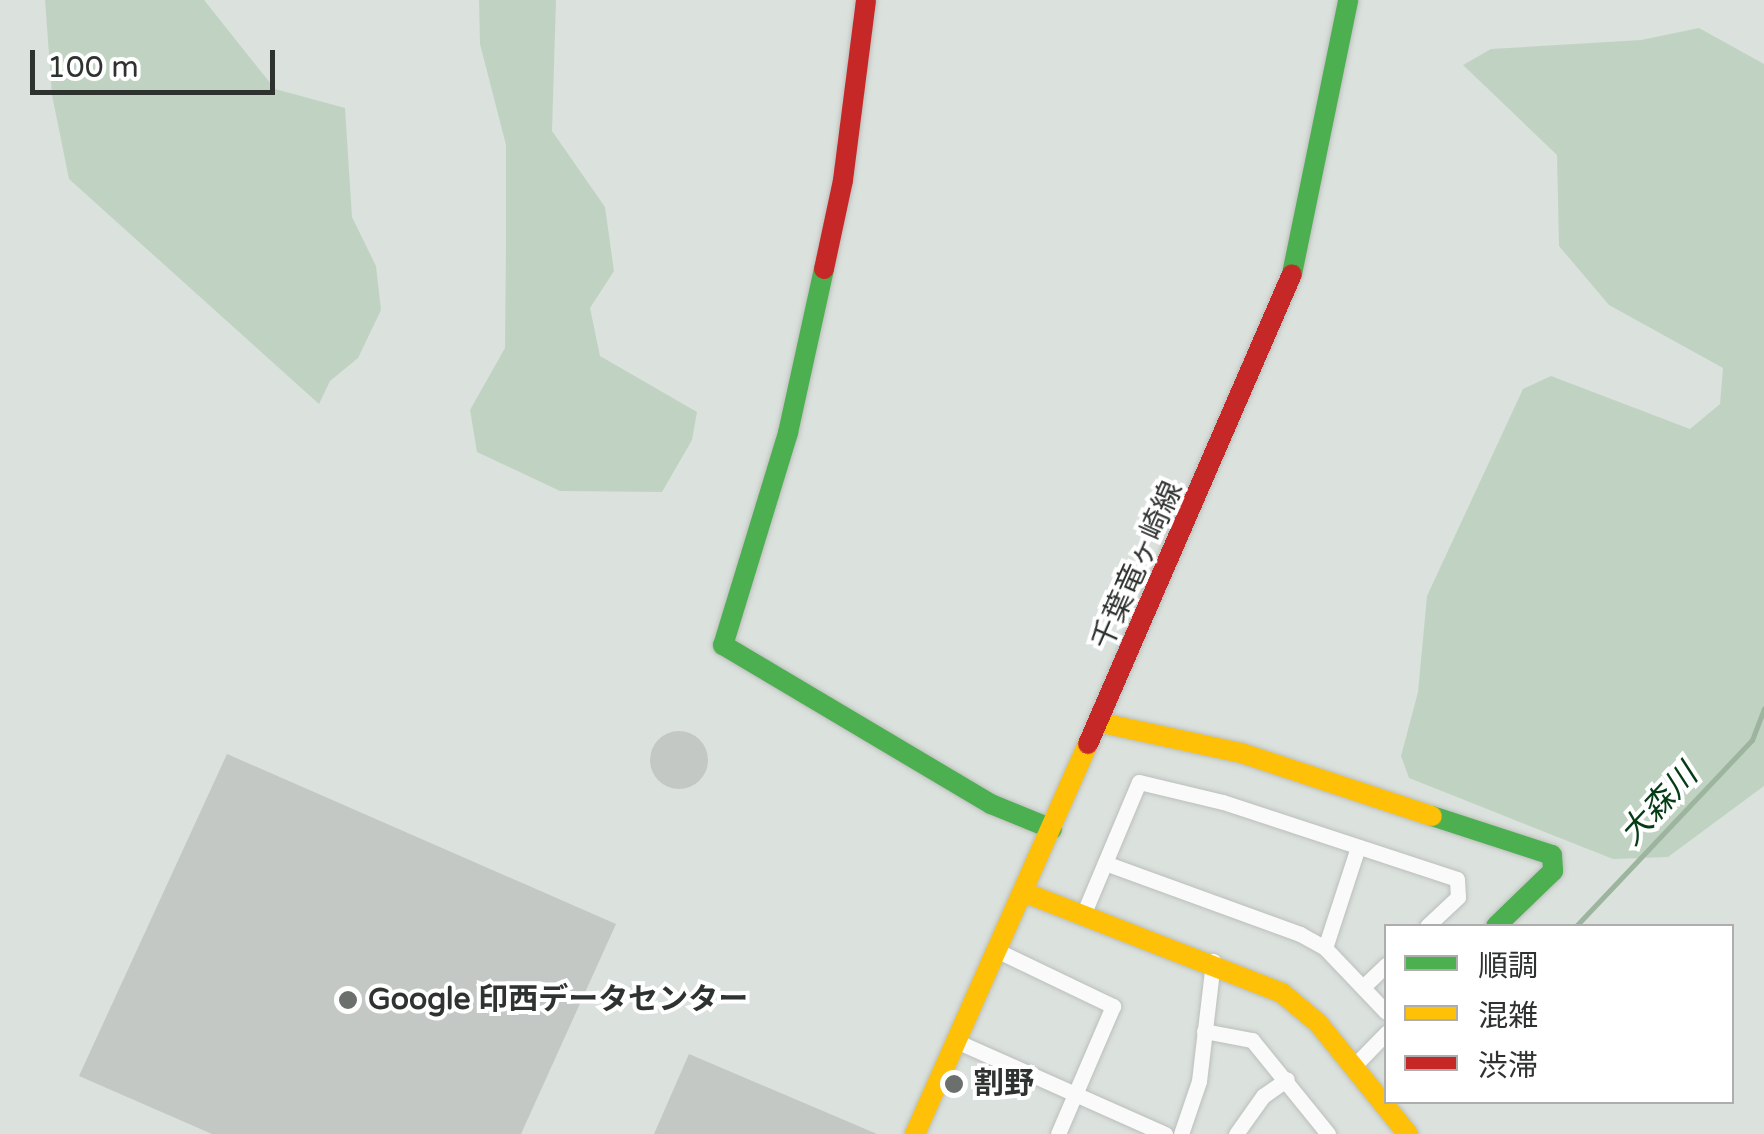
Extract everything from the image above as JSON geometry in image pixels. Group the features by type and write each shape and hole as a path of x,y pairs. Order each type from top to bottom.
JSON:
{"street":[{"path":"866,0 843,180 788,434 723,645 992,804 1052,829"},
{"name":"千葉竜ヶ崎線","path":"914,1134 1102,723 1286,302 1309,213 1348,0"},
{"path":"1102,723 1241,753 1552,854 1553,872 1498,924"},
{"path":"1083,915 1139,782 1457,880 1458,897 1429,924"},
{"path":"1325,948 1358,847"},
{"path":"1105,862 1325,948 1384,1010"},
{"path":"1023,892 1214,961 1282,992 1318,1023 1408,1134"},
{"path":"996,950 1113,1006 1058,1134"},
{"path":"1181,1134 1199,1082 1214,961"},
{"path":"1363,988 1384,967"},
{"path":"1204,1031 1252,1040 1328,1134"},
{"path":"1352,1068 1384,1035"},
{"path":"956,1041 1165,1134"},
{"path":"1236,1134 1262,1096 1287,1079"}],"green space":[{"path":"45,0 204,0 275,89 345,108 352,217 376,266 381,310 358,358 330,381 319,404 69,179 52,95"},
{"path":"479,0 556,0 552,131 605,207 614,271 590,308 600,356 697,412 692,440 662,492 560,491 477,452 470,410 505,348 506,244 506,145 480,44"},
{"path":"1699,28 1764,64 1764,786 1668,857 1613,859 1409,778 1401,756 1418,692 1427,596 1523,389 1551,376 1690,429 1720,404 1723,368 1609,305 1559,246 1557,155 1463,65 1491,49 1641,40"}],"building":[{"path":"679,731 699,740 708,760 699,780 679,789 659,780 650,760 659,740"},
{"name":"Google 印西データセンター","path":"227,754 616,924 521,1134 212,1134 79,1076"},
{"path":"689,1054 877,1134 654,1134"}],"waterway":[{"name":"大森川","path":"1578,924 1752,740 1764,708"}],"traffic: fast":[{"path":"1292,274 1348,0"},
{"path":"824,269 788,433 723,645 991,804 1052,829"},
{"path":"1432,816 1552,855 1553,871 1498,924"}],"traffic: slow":[{"path":"1102,723 1241,753 1432,816"},
{"path":"915,1134 1088,744"},
{"path":"1023,892 1282,993 1318,1023 1408,1134"}],"traffic: jam":[{"path":"824,269 843,180 866,0"},
{"path":"1088,744 1292,274"}],"place":[{"name":"Google 印西データセンター","path":"348,1000"},
{"name":"割野","path":"954,1084"}]}
